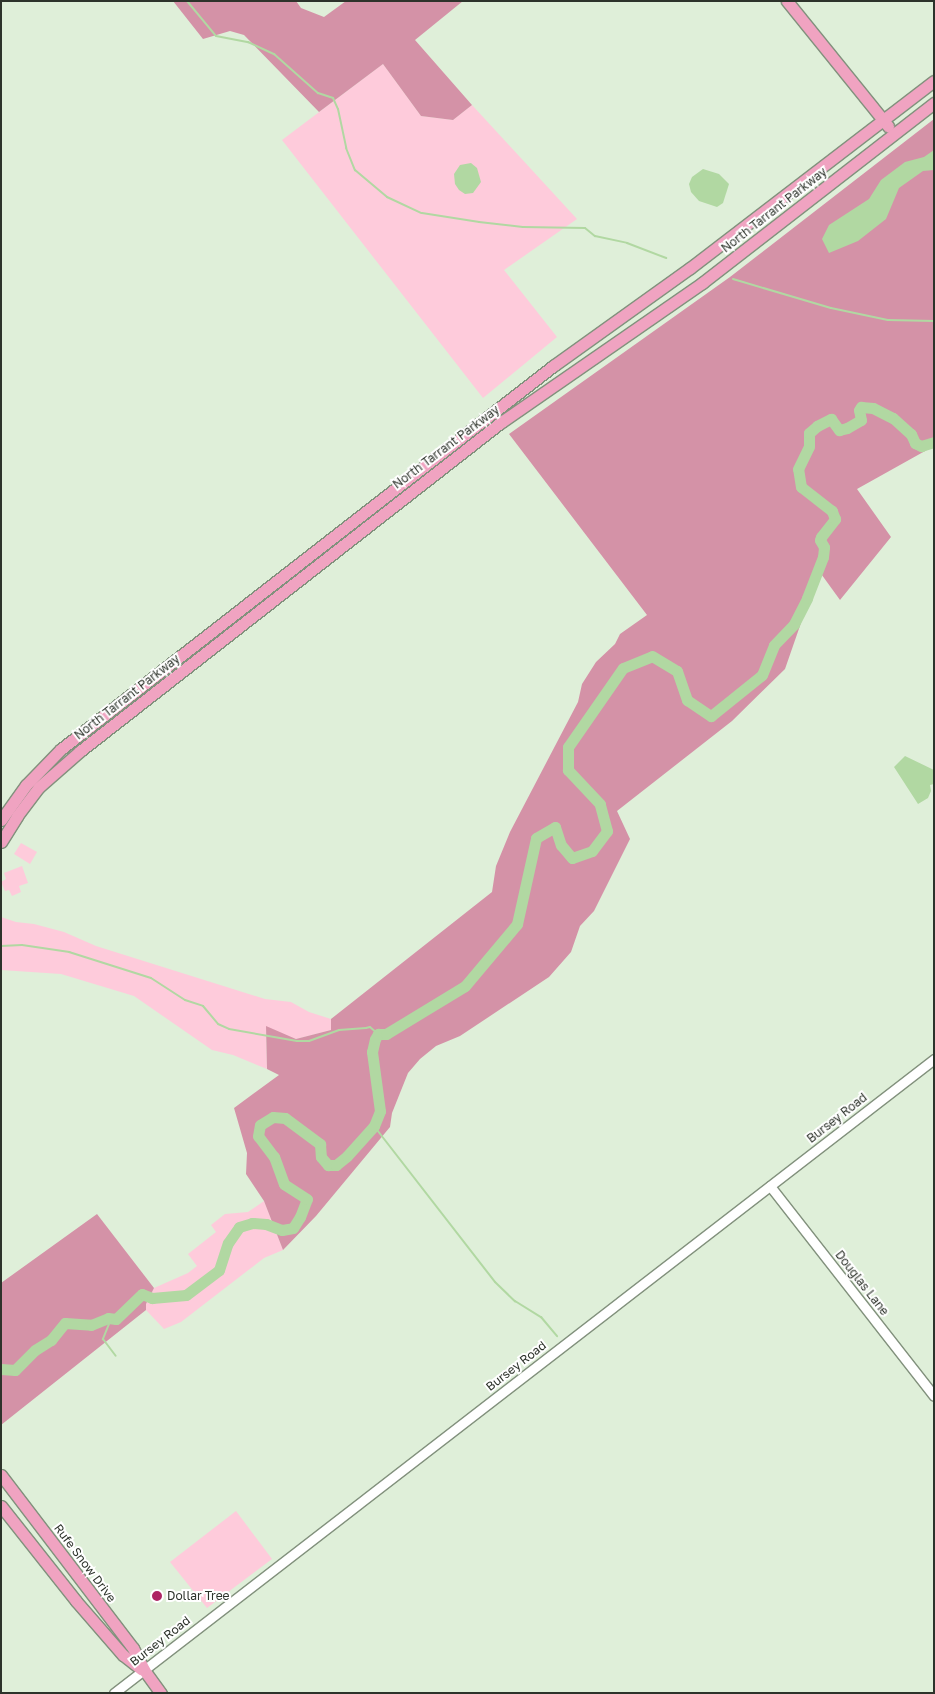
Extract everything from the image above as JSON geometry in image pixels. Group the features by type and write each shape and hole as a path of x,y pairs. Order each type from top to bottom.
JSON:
{"main road":[{"path":"787,1 893,133"},
{"name":"North Tarrant Parkway","path":"1,820 26,785 61,749 553,366 690,268 934,81"},
{"name":"North Tarrant Parkway","path":"1,842 28,801 54,772 75,755 500,423 702,283 934,102"},
{"name":"Rufe Snow Drive","path":"1,1475 133,1648 144,1670 161,1693"},
{"name":"Rufe Snow Drive","path":"1,1506 123,1655 144,1670"},
{"path":"42,1558 56,1548"}],"street":[{"name":"Bursey Road","path":"114,1693 934,1059"},
{"name":"Douglas Lane","path":"770,1186 934,1396"}],"shaded area":[{"path":"173,1 296,1 301,8 324,17 346,1 463,1 415,40 472,105 453,120 421,116 383,64 319,112 244,35 230,31 203,39"},
{"path":"383,64 421,116 453,120 472,105 577,219 504,270 557,337 483,398 282,140"},
{"path":"934,119 934,446 857,489 891,537 840,600 819,571 785,669 732,721 617,811 630,839 594,911 580,926 571,952 549,977 460,1036 436,1046 420,1059 408,1073 392,1113 390,1127 316,1216 283,1250 264,1201 246,1174 247,1153 234,1108 279,1075 267,1069 266,1026 296,1039 331,1030 331,1019 492,892 496,866 510,832 578,702 582,684 596,662 615,644 620,634 647,615 509,434 730,277"},
{"path":"934,150 934,170 923,171 899,188 886,219 858,241 829,253 822,239 829,225 869,199 881,180 905,162 924,157"},
{"path":"471,163 477,168 481,182 473,193 465,194 455,184 454,174 460,165"},
{"path":"703,169 719,174 729,184 723,203 717,207 699,201 691,192 689,184 692,177"},
{"path":"905,756 934,770 934,784 930,785 931,791 928,798 918,804 894,767"},
{"path":"21,843 37,852 30,864 14,854"},
{"path":"22,866 28,883 19,886 21,892 12,896 9,890 5,891 1,882 6,879 4,873"},
{"path":"1,917 64,932 96,946 265,999 291,1002 309,1012 331,1019 331,1030 296,1039 266,1027 267,1069 233,1055 212,1050 134,996 61,974 1,970"},
{"path":"264,1201 283,1250 264,1258 181,1322 164,1329 146,1310 146,1304 154,1288 188,1273 197,1266 188,1254 216,1232 211,1225 225,1214 248,1212"},
{"path":"97,1214 154,1288 146,1304 146,1310 1,1425 1,1283"},
{"path":"236,1511 272,1559 207,1608 170,1562"}],"waterway":[{"path":"187,1 216,36 248,42 274,54 318,93 333,98 338,109 346,148 355,170 387,197 422,213 479,222 523,227 585,228 595,236 627,243 666,258"},
{"path":"733,279 831,308 888,320 934,321"},
{"path":"1,1369 15,1370 35,1350 51,1340 65,1323 91,1325 108,1318 116,1319 142,1294 152,1298 186,1295 219,1270 228,1243 239,1227 252,1223 266,1224 282,1230 293,1228 300,1217 307,1199 284,1184 274,1157 258,1136 260,1125 273,1117 285,1118 320,1144 321,1157 328,1165 336,1165 347,1156 374,1126 380,1111 372,1052 378,1034 386,1034 465,986 517,924 536,838 555,827 561,845 572,858 592,851 607,831 600,804 568,770 568,747 623,668 652,656 677,671 687,700 711,716 762,675 774,645 794,624 807,598 823,557 824,547 820,540 821,537 835,519 832,511 801,487 798,469 809,446 809,433 817,426 831,419 839,430 847,428 861,420 859,410 861,407 873,408 893,418 911,434 915,443 921,446 934,442"},
{"path":"1,946 22,945 69,952 151,978 185,1000 203,1006 218,1024 229,1029 297,1041 309,1041 339,1030 370,1027 378,1034"},
{"path":"374,1126 495,1282 515,1301 541,1317 557,1336"},
{"path":"111,1319 103,1339 116,1356"}],"place":[{"name":"Dollar Tree","path":"157,1596"}]}
